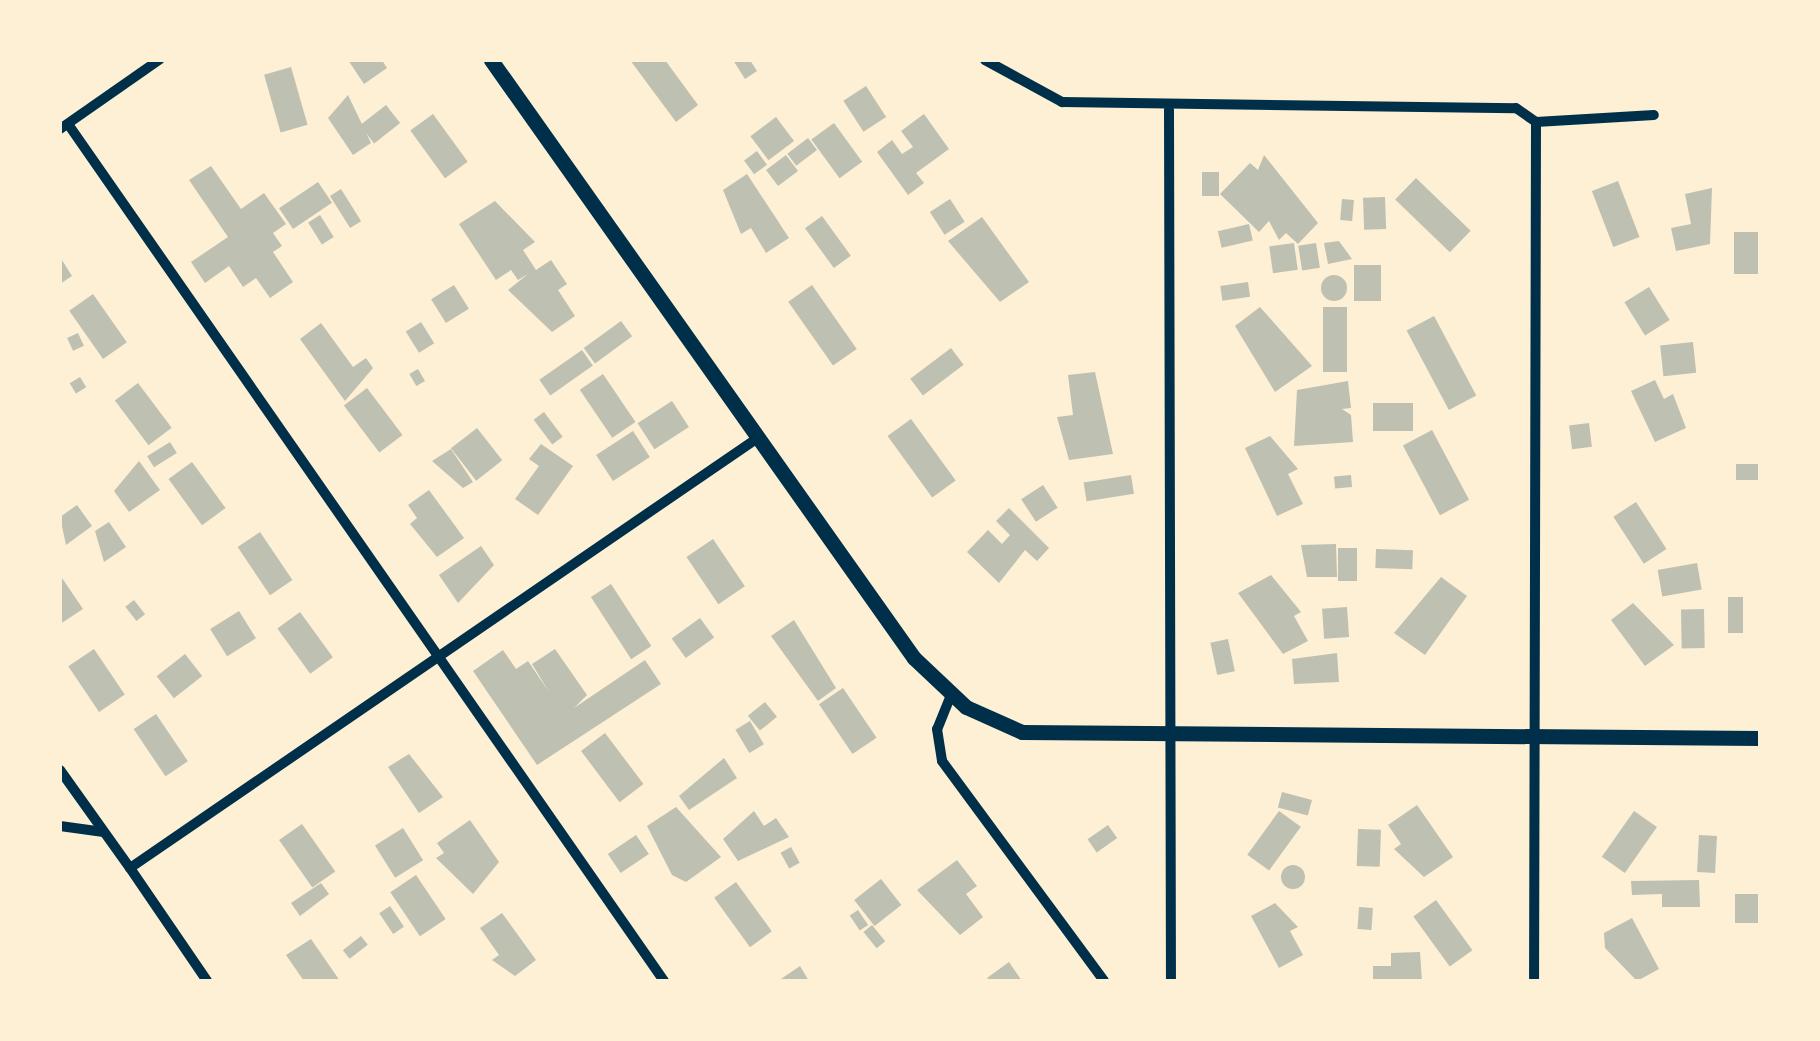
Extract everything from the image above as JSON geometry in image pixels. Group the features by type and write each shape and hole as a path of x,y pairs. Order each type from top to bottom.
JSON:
{"street":[{"path":"159,60 64,127 436,662 664,981"},
{"path":"491,60 914,658 951,695 1022,732 1760,738"},
{"path":"985,60 1041,97 1169,110 1516,108 1536,122 1654,114"},
{"path":"1169,110 1172,981"},
{"path":"1534,981 1536,122"},
{"path":"130,868 436,662 759,437"},
{"path":"951,695 937,730 942,761 1104,981"},
{"path":"60,770 207,981"},
{"path":"60,826 104,832"}],"building":[{"path":"348,60 382,60 387,68 364,84"},
{"path":"630,60 665,60 698,105 676,122"},
{"path":"733,60 750,60 757,71 745,79"},
{"path":"291,67 308,125 281,132 264,75"},
{"path":"866,86 886,117 864,132 843,101"},
{"path":"348,95 371,143 353,155 328,118"},
{"path":"386,105 400,123 374,143 360,125"},
{"path":"433,114 468,162 445,178 410,130"},
{"path":"924,114 949,149 916,173 924,183 908,195 877,152 892,140 902,154 913,147 901,131"},
{"path":"776,117 794,141 768,160 750,136"},
{"path":"834,123 862,162 840,178 811,139"},
{"path":"808,138 817,150 796,166 787,154"},
{"path":"757,151 767,165 754,174 744,160"},
{"path":"786,155 798,171 778,186 766,170"},
{"path":"1264,155 1318,223 1298,244 1286,233 1279,240 1269,221 1259,232 1220,194 1250,163 1258,170"},
{"path":"211,166 241,209 264,193 286,224 273,233 282,246 273,252 293,282 270,298 256,278 243,287 229,266 205,283 191,262 228,237 189,180"},
{"path":"1202,172 1219,172 1219,196 1202,196"},
{"path":"747,174 789,238 766,253 751,228 741,234 723,190"},
{"path":"1416,178 1471,231 1450,252 1395,200"},
{"path":"1618,181 1640,237 1613,247 1592,191"},
{"path":"318,182 332,203 293,229 279,208"},
{"path":"1712,188 1710,244 1676,251 1671,228 1691,224 1685,194"},
{"path":"341,189 361,221 350,228 330,196"},
{"path":"1385,197 1386,229 1364,230 1363,198"},
{"path":"950,199 965,222 945,235 930,212"},
{"path":"1342,199 1354,200 1352,221 1340,220"},
{"path":"495,201 535,242 523,250 536,270 551,260 567,284 558,290 575,316 552,332 508,290 528,274 518,280 511,270 496,280 459,224"},
{"path":"320,215 334,237 322,244 308,222"},
{"path":"822,216 851,256 834,268 805,228"},
{"path":"982,217 1029,282 1000,302 948,241"},
{"path":"1249,224 1253,241 1222,248 1218,231"},
{"path":"1734,232 1760,232 1760,274 1734,274"},
{"path":"1339,241 1352,259 1328,264 1324,243"},
{"path":"1294,243 1298,270 1273,273 1269,246"},
{"path":"1316,243 1320,268 1302,271 1298,246"},
{"path":"60,257 72,276 60,284"},
{"path":"1354,265 1381,265 1381,301 1354,301"},
{"path":"1334,275 1343,279 1347,288 1343,297 1334,301 1325,297 1321,288 1325,279"},
{"path":"1248,282 1250,297 1222,301 1220,286"},
{"path":"454,285 469,309 446,323 431,299"},
{"path":"812,285 857,349 833,366 788,302"},
{"path":"1649,287 1670,320 1645,335 1624,302"},
{"path":"93,294 127,342 103,359 69,311"},
{"path":"1260,307 1312,366 1275,392 1235,326"},
{"path":"1323,307 1347,307 1347,372 1323,372"},
{"path":"1434,316 1476,395 1449,410 1407,331"},
{"path":"621,321 632,336 595,363 584,348"},
{"path":"421,322 434,343 419,353 406,332"},
{"path":"321,323 353,367 366,358 373,368 345,401 300,339"},
{"path":"78,333 84,346 73,351 67,338"},
{"path":"1693,342 1696,373 1663,376 1660,345"},
{"path":"951,348 964,365 923,395 910,379"},
{"path":"582,350 593,366 550,395 539,380"},
{"path":"418,369 425,381 416,386 409,374"},
{"path":"1095,372 1113,454 1069,460 1057,417 1073,415 1068,375"},
{"path":"603,374 635,422 612,438 580,390"},
{"path":"80,377 86,387 76,393 70,383"},
{"path":"1655,380 1664,399 1673,394 1686,428 1655,442 1631,391"},
{"path":"1348,381 1351,408 1342,409 1351,415 1353,442 1294,446 1297,390"},
{"path":"138,383 172,428 149,445 115,400"},
{"path":"367,388 403,435 379,453 344,405"},
{"path":"672,401 689,427 654,449 638,423"},
{"path":"1373,403 1413,403 1413,431 1373,431"},
{"path":"544,412 563,437 552,445 534,420"},
{"path":"911,419 956,480 932,498 888,436"},
{"path":"1589,423 1592,447 1572,449 1569,425"},
{"path":"477,428 502,460 476,481 451,448"},
{"path":"1432,430 1469,500 1440,515 1403,445"},
{"path":"633,431 650,457 613,481 596,455"},
{"path":"1270,436 1298,469 1288,474 1303,504 1277,516 1245,448"},
{"path":"170,442 177,453 154,467 147,456"},
{"path":"541,444 573,466 538,515 515,499 539,466 529,459"},
{"path":"451,449 473,482 463,488 432,461"},
{"path":"139,461 160,490 129,512 114,491"},
{"path":"192,462 226,508 202,525 169,479"},
{"path":"1736,464 1760,464 1760,480 1736,480"},
{"path":"1131,475 1134,494 1087,501 1084,483"},
{"path":"1351,475 1352,487 1335,488 1334,476"},
{"path":"1043,485 1058,508 1036,522 1021,499"},
{"path":"429,490 464,538 437,557 410,524 417,518 408,505"},
{"path":"1636,502 1666,549 1644,564 1613,517"},
{"path":"77,505 92,526 66,545 60,517"},
{"path":"1009,508 1049,548 1037,561 1025,550 999,583 967,552 988,530 1002,544 1010,535 996,521"},
{"path":"109,522 126,547 104,562 95,531"},
{"path":"260,532 292,580 270,595 238,547"},
{"path":"713,539 745,586 718,604 686,557"},
{"path":"1336,544 1337,577 1307,577 1301,545"},
{"path":"481,546 494,565 458,603 439,575"},
{"path":"1338,548 1357,548 1357,581 1338,581"},
{"path":"1376,549 1413,550 1412,569 1375,568"},
{"path":"1697,563 1702,590 1662,597 1658,570"},
{"path":"60,575 83,609 60,624"},
{"path":"1271,575 1301,612 1294,616 1308,641 1283,654 1238,593"},
{"path":"1441,577 1467,596 1425,655 1394,633"},
{"path":"611,584 651,646 631,659 591,597"},
{"path":"1728,597 1743,597 1743,633 1728,633"},
{"path":"134,600 145,614 136,621 125,607"},
{"path":"1633,603 1674,645 1645,666 1611,620"},
{"path":"1347,607 1349,637 1324,639 1322,609"},
{"path":"1681,609 1704,609 1705,648 1682,648"},
{"path":"239,611 256,638 227,656 210,629"},
{"path":"300,612 333,657 310,674 277,628"},
{"path":"700,618 714,637 686,658 672,639"},
{"path":"794,620 836,688 818,701 771,636"},
{"path":"1228,639 1235,671 1217,675 1210,643"},
{"path":"94,649 125,695 99,712 68,666"},
{"path":"555,649 587,695 574,708 645,660 661,684 537,765 473,671 503,650 516,669 528,661 549,692 532,664"},
{"path":"1337,653 1339,682 1294,684 1292,659"},
{"path":"185,654 202,676 174,698 157,676"},
{"path":"843,688 877,738 853,754 819,704"},
{"path":"765,702 777,717 760,731 748,716"},
{"path":"156,714 188,761 165,776 134,729"},
{"path":"750,721 764,744 749,753 735,730"},
{"path":"605,733 644,784 620,802 581,751"},
{"path":"409,754 443,797 419,813 388,767"},
{"path":"724,758 737,778 689,810 679,796"},
{"path":"1282,792 1312,800 1308,815 1278,807"},
{"path":"1417,805 1453,857 1424,877 1394,849 1401,844 1388,825"},
{"path":"676,807 721,857 686,882 672,875 647,826"},
{"path":"754,811 764,826 776,818 789,837 738,861 723,839"},
{"path":"1279,811 1301,827 1269,871 1247,855"},
{"path":"1634,811 1657,827 1625,873 1602,857"},
{"path":"470,820 499,862 473,894 436,858 444,853 437,843"},
{"path":"302,824 335,872 312,888 279,840"},
{"path":"1108,825 1117,838 1097,852 1088,839"},
{"path":"403,828 423,860 395,878 375,845"},
{"path":"1358,829 1381,830 1380,867 1357,866"},
{"path":"636,835 649,854 621,873 608,854"},
{"path":"1699,835 1717,836 1715,873 1697,872"},
{"path":"791,847 800,863 789,869 781,853"},
{"path":"957,860 977,886 966,894 983,917 960,935 917,890"},
{"path":"1293,865 1305,877 1293,889 1281,877"},
{"path":"416,875 446,919 420,936 390,892"},
{"path":"881,879 901,905 875,926 854,900"},
{"path":"1699,880 1700,907 1662,907 1662,894 1632,895 1631,881"},
{"path":"736,882 772,931 750,947 714,898"},
{"path":"321,883 329,894 300,916 291,903"},
{"path":"1735,894 1760,894 1760,923 1735,923"},
{"path":"1436,900 1472,950 1450,967 1413,916"},
{"path":"1275,903 1298,927 1290,931 1303,955 1279,968 1251,916"},
{"path":"390,906 404,927 393,934 379,913"},
{"path":"1359,907 1373,908 1371,930 1357,929"},
{"path":"858,910 868,925 860,931 850,916"},
{"path":"502,913 536,960 515,976 492,960 499,955 480,928"},
{"path":"1632,918 1659,969 1637,981 1605,948 1604,933"},
{"path":"872,925 885,941 877,948 863,932"},
{"path":"361,936 368,945 350,959 343,950"},
{"path":"311,939 340,981 304,981 286,955"},
{"path":"1420,952 1422,981 1373,981 1373,966 1391,966 1391,953"},
{"path":"1009,962 1022,981 987,978"},
{"path":"800,966 809,981 778,981"}]}
